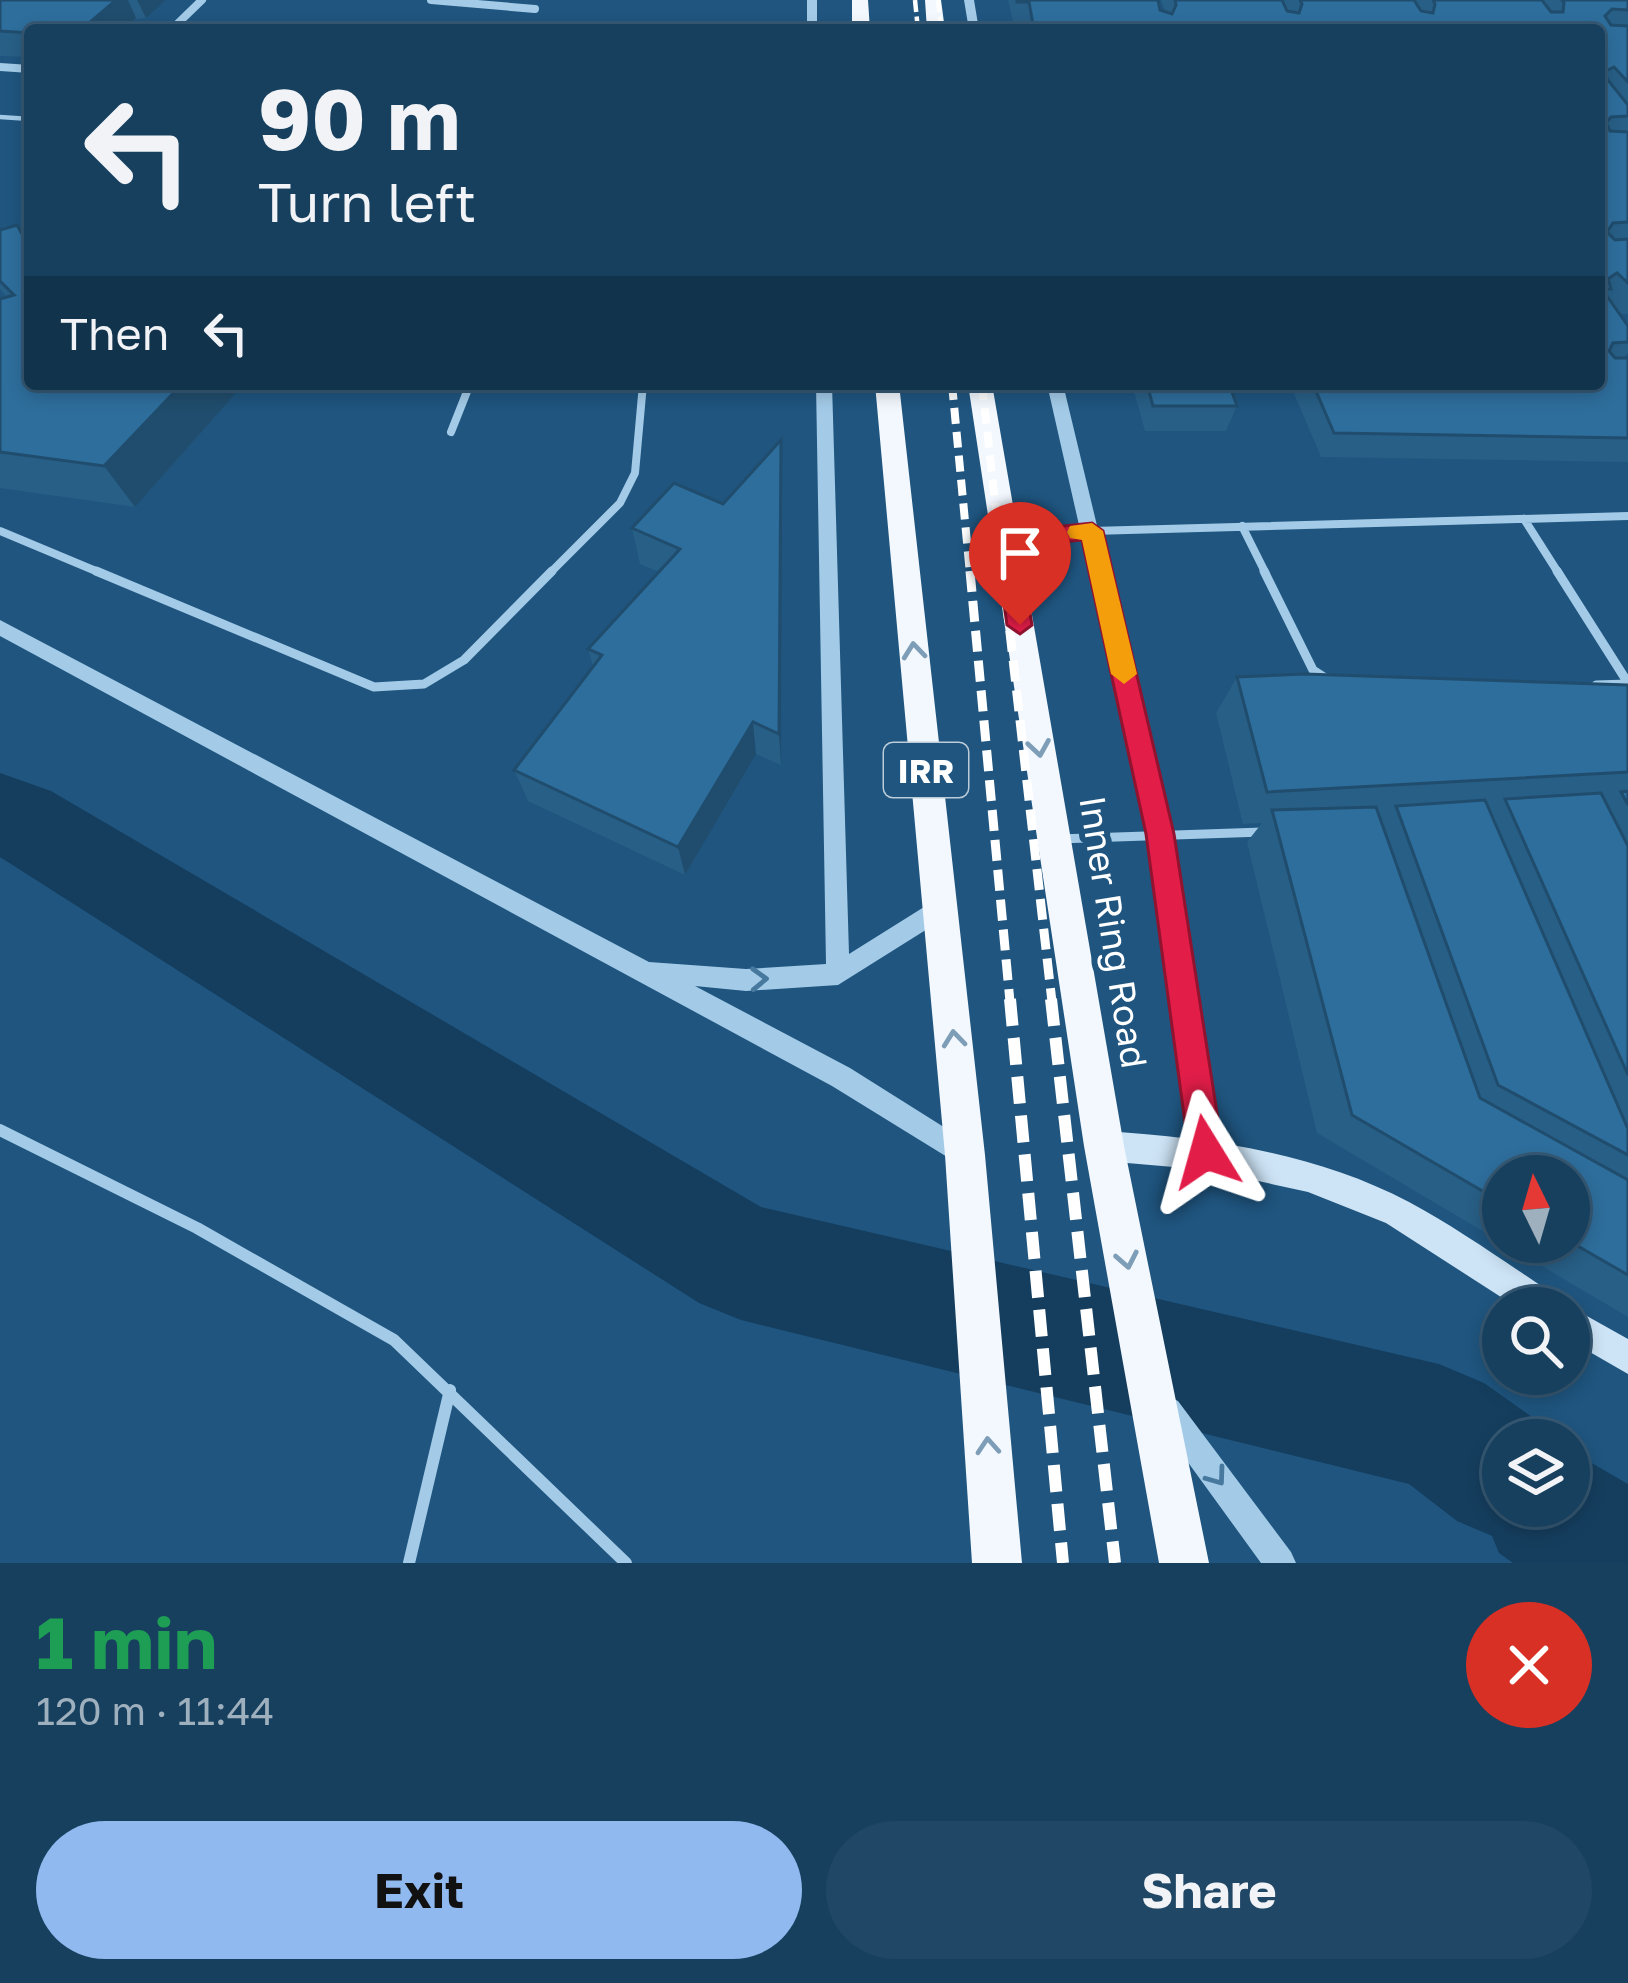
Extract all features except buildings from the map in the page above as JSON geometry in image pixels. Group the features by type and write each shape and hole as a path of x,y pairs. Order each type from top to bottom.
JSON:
{"highway":[{"name":"IRR","path":"888,390 965,1155 997,1563"},
{"name":"Inner Ring Road","path":"981,390 1104,1146 1184,1563"}],"main road":[{"path":"1104,1146 1206,1152 1317,1179 1378,1203 1513,1287"},
{"path":"1590,1335 1628,1358"}],"street":[{"path":"178,24 202,0"},
{"path":"431,0 535,9"},
{"path":"824,390 838,974"},
{"path":"1057,390 1160,834 1206,1152"},
{"path":"0,627 841,1077 965,1155"},
{"path":"642,970 746,980 838,974 940,908"},
{"path":"1153,1391 1280,1563"}],"lane":[{"path":"451,432 468,390"},
{"path":"0,531 374,687 424,684 464,660 620,503 635,472 642,390"},
{"path":"1006,539 1092,531 1628,517"},
{"path":"1524,519 1628,683 1581,685"},
{"path":"1242,526 1313,670 1335,685"},
{"path":"1053,839 1283,831"},
{"path":"0,1130 326,1298 394,1340 626,1563"},
{"path":"409,1563 450,1390"}],"waterway":[{"path":"0,813 18,819 741,1261 1439,1428 1482,1460"},
{"path":"1575,1527 1625,1563"}],"railway":[{"path":"915,0 917,24"},
{"path":"938,0 940,24"},
{"path":"953,390 970,574"},
{"path":"983,390 1003,574"},
{"path":"970,571 1010,1002"},
{"path":"1003,571 1052,1002"},
{"path":"1010,999 1063,1563"},
{"path":"1051,999 1115,1563"}],"slow traffic":[{"path":"1078,532 1092,531 1124,674"}],"route":[{"path":"1020,625 1006,539 1092,531 1160,834 1206,1152"}]}
